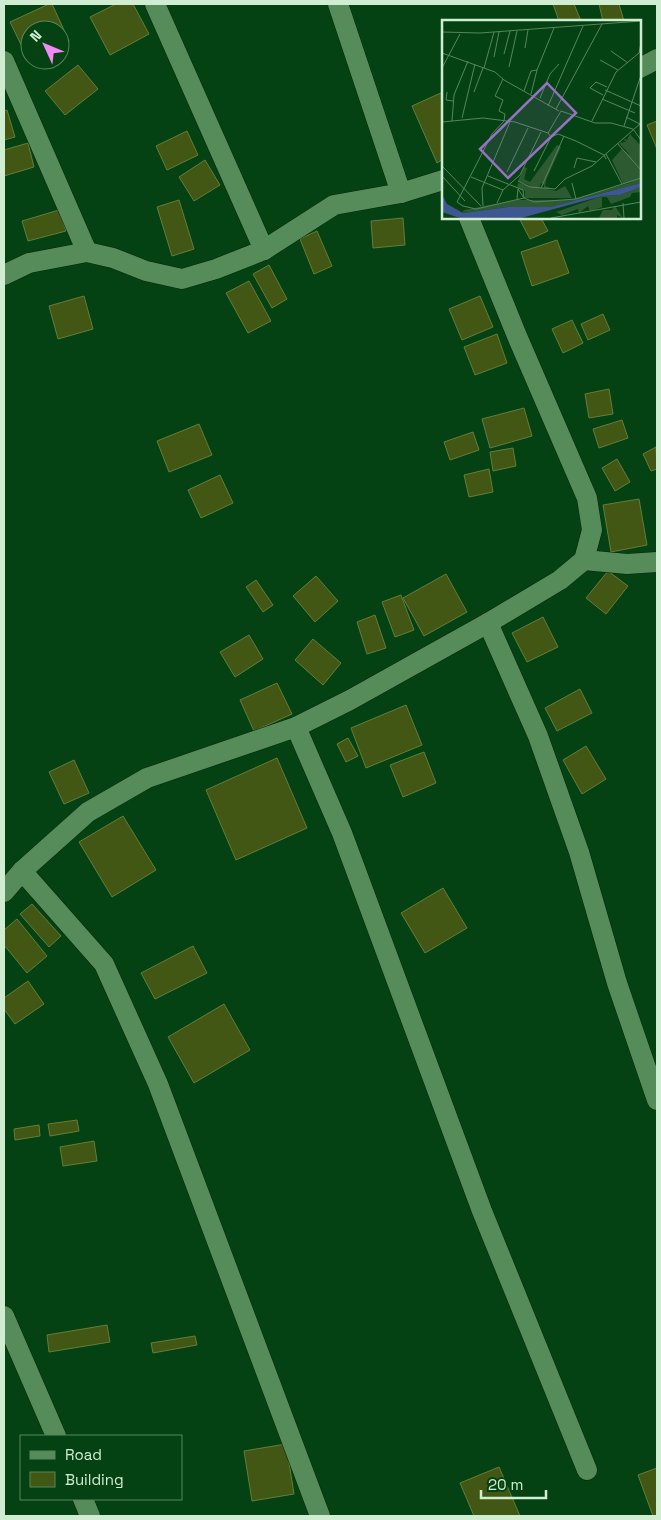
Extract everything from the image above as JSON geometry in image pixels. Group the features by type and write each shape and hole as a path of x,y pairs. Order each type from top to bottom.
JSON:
{"street":[{"path":"155,4 264,250"},
{"path":"338,4 401,192"},
{"path":"641,67 657,59"},
{"path":"4,61 87,252"},
{"path":"4,275 29,263 87,252 113,258 146,271 182,279 216,269 264,250 334,205 401,192 442,181"},
{"path":"4,892 22,871 88,812 147,778 296,727 350,700 488,623 560,580 584,560 592,530 587,498 517,336 469,219"},
{"path":"584,560 627,564 657,562"},
{"path":"488,623 538,736 579,852 618,983 657,1100"},
{"path":"296,727 342,833 482,1211 587,1470"},
{"path":"22,871 104,964 158,1084 320,1516"},
{"path":"4,1316 56,1435"},
{"path":"83,1500 90,1516"}],"building":[{"path":"49,4 52,4 59,20 20,20 20,43 10,22"},
{"path":"116,4 133,4 149,34 110,55 90,17"},
{"path":"553,4 574,4 581,20 559,20"},
{"path":"599,4 619,4 624,20 603,20"},
{"path":"78,65 98,89 65,115 45,91"},
{"path":"442,92 442,160 437,163 412,106"},
{"path":"7,110 15,137 4,140 4,111"},
{"path":"657,121 657,149 647,125"},
{"path":"187,131 198,155 167,170 156,146"},
{"path":"28,143 34,167 4,176 4,150"},
{"path":"205,160 220,185 194,201 179,177"},
{"path":"179,200 194,249 172,256 157,207"},
{"path":"59,210 66,231 28,241 22,221"},
{"path":"403,218 405,245 373,248 371,221"},
{"path":"520,219 542,219 548,231 530,239"},
{"path":"317,231 332,266 314,274 300,239"},
{"path":"557,240 569,273 532,286 521,252"},
{"path":"269,265 287,299 272,308 253,274"},
{"path":"249,281 271,321 248,333 226,293"},
{"path":"84,296 93,329 58,339 49,306"},
{"path":"480,296 493,327 462,340 449,309"},
{"path":"603,314 610,330 588,340 581,324"},
{"path":"572,320 583,343 563,353 552,329"},
{"path":"497,334 507,363 475,375 464,347"},
{"path":"609,389 613,414 589,418 585,394"},
{"path":"524,408 532,436 490,448 482,419"},
{"path":"622,420 628,438 599,448 593,429"},
{"path":"199,424 212,455 169,472 157,441"},
{"path":"473,432 479,450 450,460 444,442"},
{"path":"656,447 657,469 651,471 643,454"},
{"path":"513,448 516,466 493,471 490,452"},
{"path":"617,459 630,482 615,491 602,468"},
{"path":"489,469 493,492 469,497 464,475"},
{"path":"220,475 233,503 201,518 188,490"},
{"path":"639,499 647,545 611,552 603,505"},
{"path":"608,571 628,586 606,614 586,598"},
{"path":"446,574 467,612 424,636 403,598"},
{"path":"316,576 338,601 315,622 293,596"},
{"path":"256,580 273,605 263,612 246,587"},
{"path":"401,595 414,630 395,637 382,602"},
{"path":"375,615 386,648 367,654 357,622"},
{"path":"543,617 558,647 527,662 512,633"},
{"path":"249,635 263,659 235,677 220,652"},
{"path":"313,639 341,663 323,685 295,660"},
{"path":"277,683 292,714 254,731 240,700"},
{"path":"580,689 592,713 557,731 545,708"},
{"path":"406,705 422,745 366,768 351,728"},
{"path":"348,738 358,756 346,762 337,744"},
{"path":"586,746 606,779 582,794 563,760"},
{"path":"424,752 436,783 403,797 390,765"},
{"path":"277,758 307,828 236,860 206,790"},
{"path":"74,760 89,793 64,804 49,772"},
{"path":"123,816 156,870 112,897 79,842"},
{"path":"443,888 467,928 425,953 401,913"},
{"path":"32,904 61,936 49,947 20,914"},
{"path":"17,919 47,956 27,973 4,945 4,930"},
{"path":"193,946 207,973 155,999 141,973"},
{"path":"28,981 44,1004 15,1024 4,1009 4,998"},
{"path":"224,1004 250,1050 194,1083 168,1037"},
{"path":"77,1120 79,1131 50,1136 48,1124"},
{"path":"39,1125 40,1136 15,1140 14,1129"},
{"path":"94,1141 97,1161 63,1166 60,1147"},
{"path":"107,1325 110,1342 49,1352 47,1335"},
{"path":"195,1336 197,1345 153,1353 151,1343"},
{"path":"286,1444 294,1494 252,1501 244,1451"},
{"path":"499,1467 520,1516 474,1516 460,1483"},
{"path":"657,1468 657,1516 653,1516 638,1475"}]}
